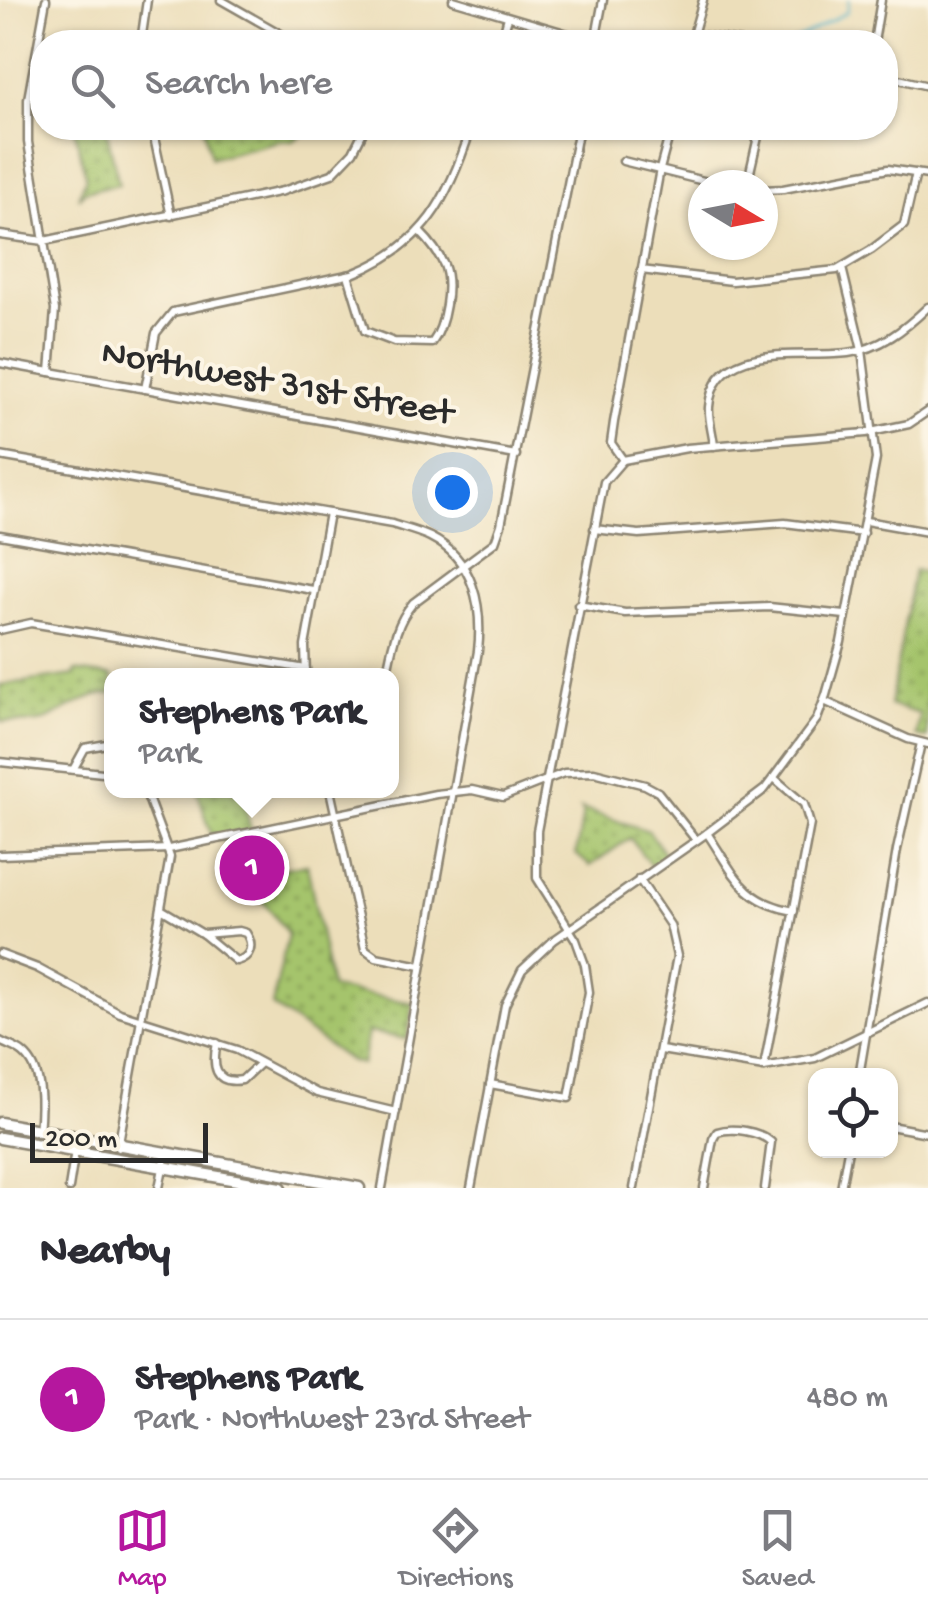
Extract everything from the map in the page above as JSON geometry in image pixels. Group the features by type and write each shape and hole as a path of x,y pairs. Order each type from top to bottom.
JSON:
{"main road":[{"path":"0,1123 359,1188"},
{"path":"0,1138 281,1188"}],"street":[{"path":"41,30 46,0"},
{"path":"142,30 146,0"},
{"path":"221,0 274,30"},
{"path":"453,0 553,30"},
{"path":"597,30 603,0"},
{"path":"695,30 703,0"},
{"path":"876,30 881,0"},
{"path":"504,30 508,17"},
{"path":"898,79 928,86"},
{"path":"30,97 28,142 55,310 50,372"},
{"path":"155,140 171,216"},
{"path":"0,235 44,241 284,191 332,174 353,152 358,140"},
{"path":"145,390 156,333 173,312 348,274 377,264 420,232 449,190 467,140"},
{"path":"388,668 403,614 495,542 516,456 577,140"},
{"path":"624,460 611,443 667,140"},
{"path":"750,170 757,140"},
{"path":"624,161 688,176"},
{"path":"778,189 888,169 928,174"},
{"path":"641,270 732,280 842,268 904,225 916,173"},
{"path":"348,274 365,331 394,342 432,343 443,318 446,268 434,246 420,232"},
{"path":"472,1188 505,1005 522,970 569,929 708,834 764,789 817,719 841,642 876,459 862,350 842,268"},
{"path":"714,446 709,408 712,391 717,380 732,368 752,358 862,350 908,328 928,307"},
{"name":"Northwest 31st Street","path":"0,363 516,456"},
{"path":"490,1084 569,1098 589,992 585,964 569,929 537,878 537,831 604,482 624,460 714,446 874,432 909,424 928,412"},
{"path":"0,456 392,524 430,537 463,567 473,582 480,632 382,1188"},
{"path":"306,668 313,590 329,513"},
{"path":"866,521 928,532"},
{"path":"594,529 639,534 785,523 864,533"},
{"path":"0,535 313,590"},
{"path":"578,605 624,613 768,607 845,615"},
{"path":"0,630 31,623 284,668"},
{"path":"824,701 924,744 897,850 860,1068"},
{"path":"74,768 84,748 104,744"},
{"path":"0,762 104,773"},
{"path":"0,856 169,848 453,792 472,790 503,797 564,773 594,772 658,792 696,840"},
{"path":"764,1067 810,824 804,804 774,778"},
{"path":"116,1159 169,848 148,798"},
{"path":"332,798 365,950 376,957 421,966"},
{"path":"708,834 746,890 770,907 794,911"},
{"path":"634,1188 677,956 670,925 639,879"},
{"path":"161,909 204,934 236,961 251,949 246,933 204,934"},
{"path":"0,954 37,968 120,1012 217,1043 317,1093 396,1112"},
{"path":"661,1050 764,1067 815,1058 928,1003"},
{"path":"0,1042 22,1052 34,1069 41,1094 37,1145"},
{"path":"217,1043 214,1071 223,1079 242,1080 260,1062"},
{"path":"898,1127 928,1133"},
{"path":"704,1188 716,1132 727,1129 763,1136 771,1142 764,1188"},
{"path":"69,1188 75,1152"},
{"path":"159,1188 166,1153"},
{"path":"841,1188 847,1158"},
{"path":"249,1185 252,1169"}],"green space":[{"path":"77,140 109,140 119,184 85,191 78,198 86,177"},
{"path":"207,140 282,140 211,158"},
{"path":"914,570 928,573 927,738 916,736 920,714 890,705"},
{"path":"75,671 104,675 104,695 38,722 3,722 0,718 0,685 74,675"},
{"path":"199,798 243,798 253,837 261,835 272,871 307,864 331,988 413,1003 407,1039 368,1032 362,1064 350,1061 272,1006 288,934 264,902 239,897 229,843 212,836"},
{"path":"581,809 649,831 666,856 652,867 630,838 590,866 576,854"}],"waterway":[{"path":"814,30 847,12 849,0"}],"place":[{"name":"Stephens Park","path":"252,868"}]}
